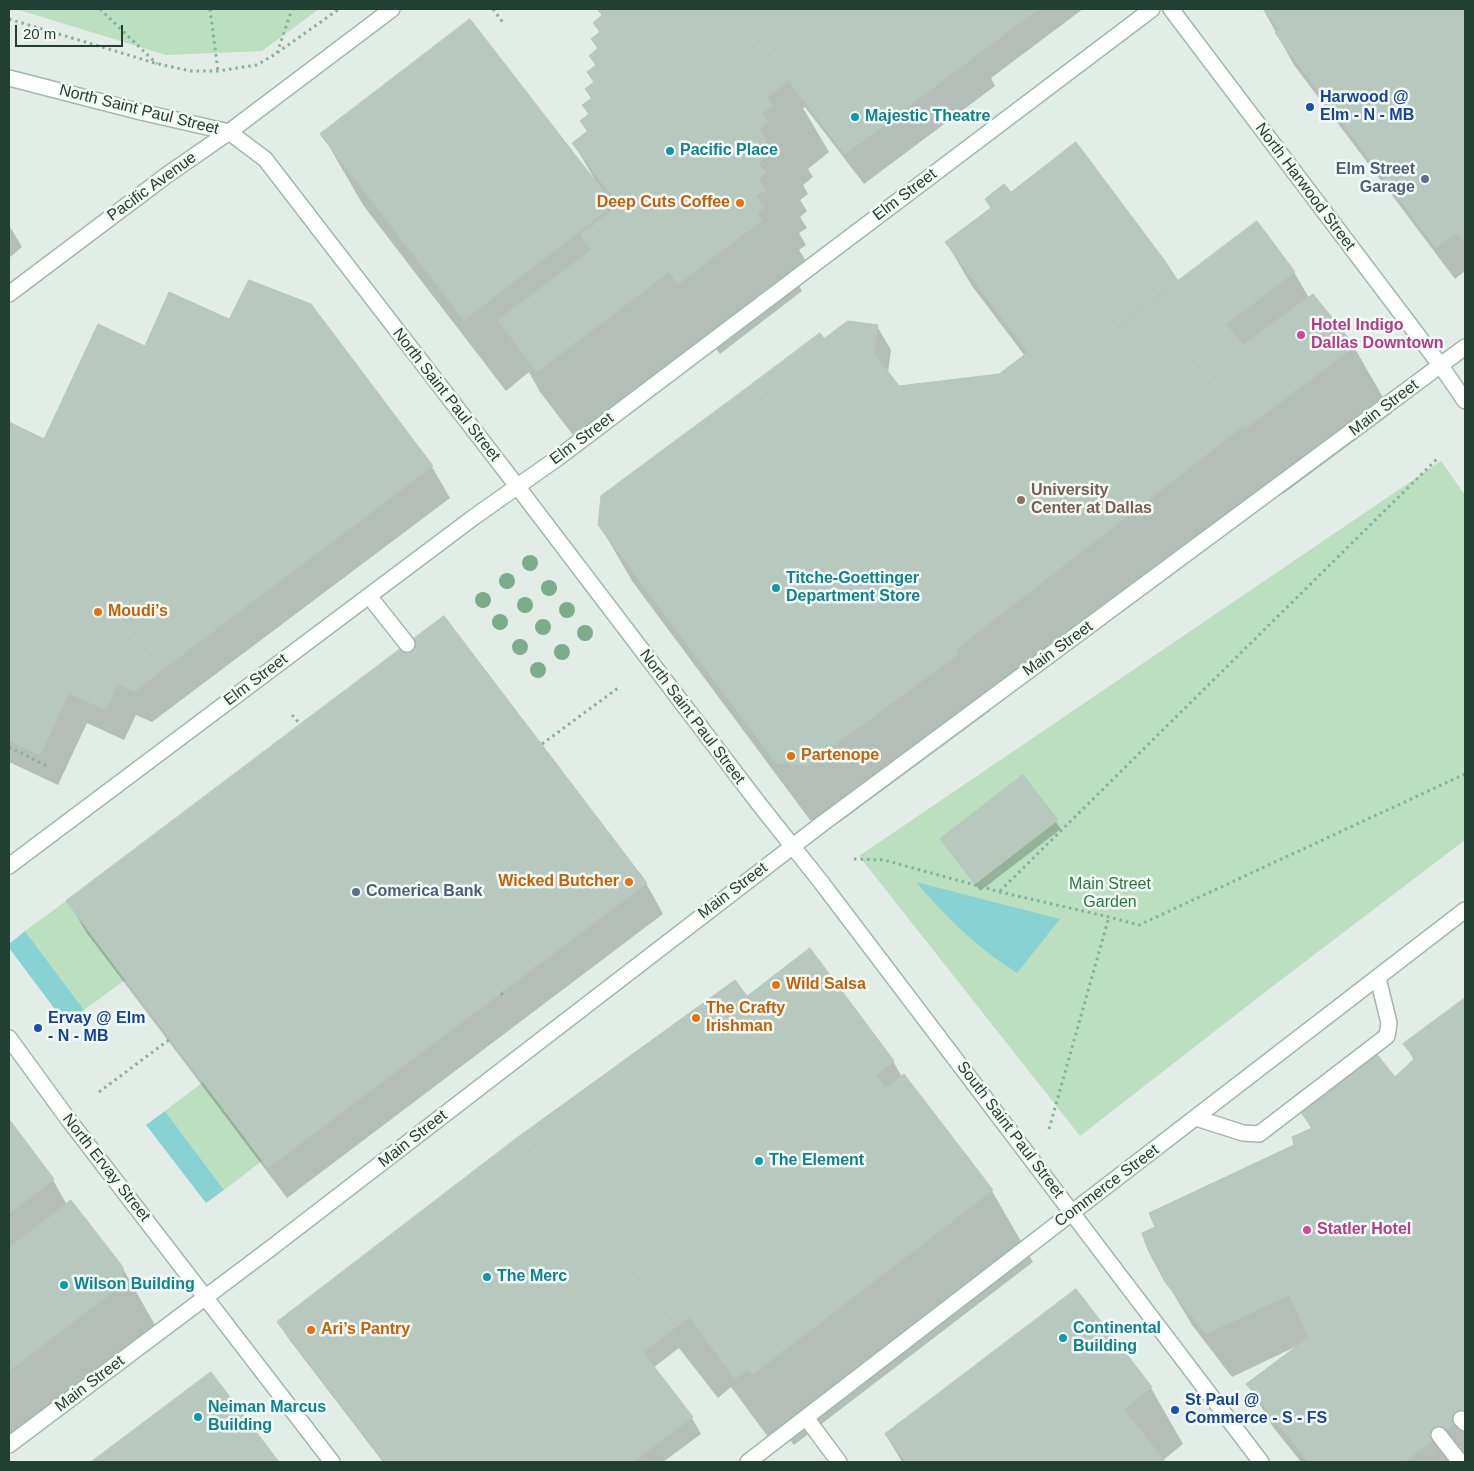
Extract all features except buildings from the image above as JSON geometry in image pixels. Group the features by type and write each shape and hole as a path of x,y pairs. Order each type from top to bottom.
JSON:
{"main road":[{"name":"Pacific Avenue","path":"9,294 392,9"},
{"name":"Elm Street","path":"9,866 369,596 567,451 1152,9"},
{"name":"North Harwood Street","path":"1171,9 1465,401"},
{"name":"North Saint Paul Street","path":"9,78 141,112 229,132 265,159 793,846"},
{"name":"Main Street","path":"9,1445 206,1297 793,846 1465,347"},
{"path":"369,596 406,644"},
{"name":"South Saint Paul Street","path":"793,846 1261,1462"},
{"name":"Commerce Street","path":"748,1462 807,1419 1465,910"},
{"path":"1196,1118 1243,1133 1259,1134 1387,1036 1389,1023 1378,978"},
{"name":"North Ervay Street","path":"9,1038 68,1119 332,1462"},
{"path":"807,1419 839,1462"},
{"path":"1439,1435 1460,1462"}],"path":[{"path":"100,9 158,64"},
{"path":"210,9 218,71"},
{"path":"277,53 292,9"},
{"path":"9,19 158,64 191,71 218,71 257,65 339,9"},
{"path":"493,9 504,24"},
{"path":"1000,892 1439,457"},
{"path":"542,744 618,688"},
{"path":"292,715 300,724"},
{"path":"9,747 49,766"},
{"path":"854,859 884,860 1000,892 1139,925 1465,774"},
{"path":"1050,1128 1109,917"},
{"path":"501,992 504,997"},
{"path":"99,1092 170,1039"}],"green space":[{"path":"16,9 319,9 262,51 166,55"},
{"name":"Main Street Garden","path":"1441,461 1465,495 1465,840 1080,1136 859,856"},
{"path":"66,901 125,980 84,1010 25,931"},
{"path":"203,1082 262,1161 224,1190 165,1111"}],"water":[{"path":"916,882 1060,919 1017,973 963,931"},
{"path":"25,931 84,1010 66,1024 9,948 9,944"},
{"path":"165,1111 224,1190 206,1203 146,1125"}],"place":[{"name":"Harwood @ Elm - N - MB","path":"1310,107"},
{"name":"Majestic Theatre","path":"855,117"},
{"name":"Pacific Place","path":"670,151"},
{"name":"Elm Street Garage","path":"1425,179"},
{"name":"Deep Cuts Coffee","path":"740,203"},
{"name":"Hotel Indigo Dallas Downtown","path":"1301,335"},
{"name":"University Center at Dallas","path":"1021,500"},
{"name":"Titche-Goettinger Department Store","path":"776,588"},
{"name":"Moudi’s","path":"98,612"},
{"name":"Partenope","path":"791,756"},
{"name":"Wicked Butcher","path":"629,882"},
{"name":"Comerica Bank","path":"356,892"},
{"name":"Wild Salsa","path":"776,985"},
{"name":"The Crafty Irishman","path":"696,1018"},
{"name":"Ervay @ Elm - N - MB","path":"38,1028"},
{"name":"The Element","path":"759,1161"},
{"name":"Statler Hotel","path":"1307,1230"},
{"name":"The Merc","path":"487,1277"},
{"name":"Wilson Building","path":"64,1285"},
{"name":"Ari’s Pantry","path":"311,1330"},
{"name":"Continental Building","path":"1063,1338"},
{"name":"St Paul @ Commerce - S - FS","path":"1175,1410"},
{"name":"Neiman Marcus Building","path":"198,1417"}]}
